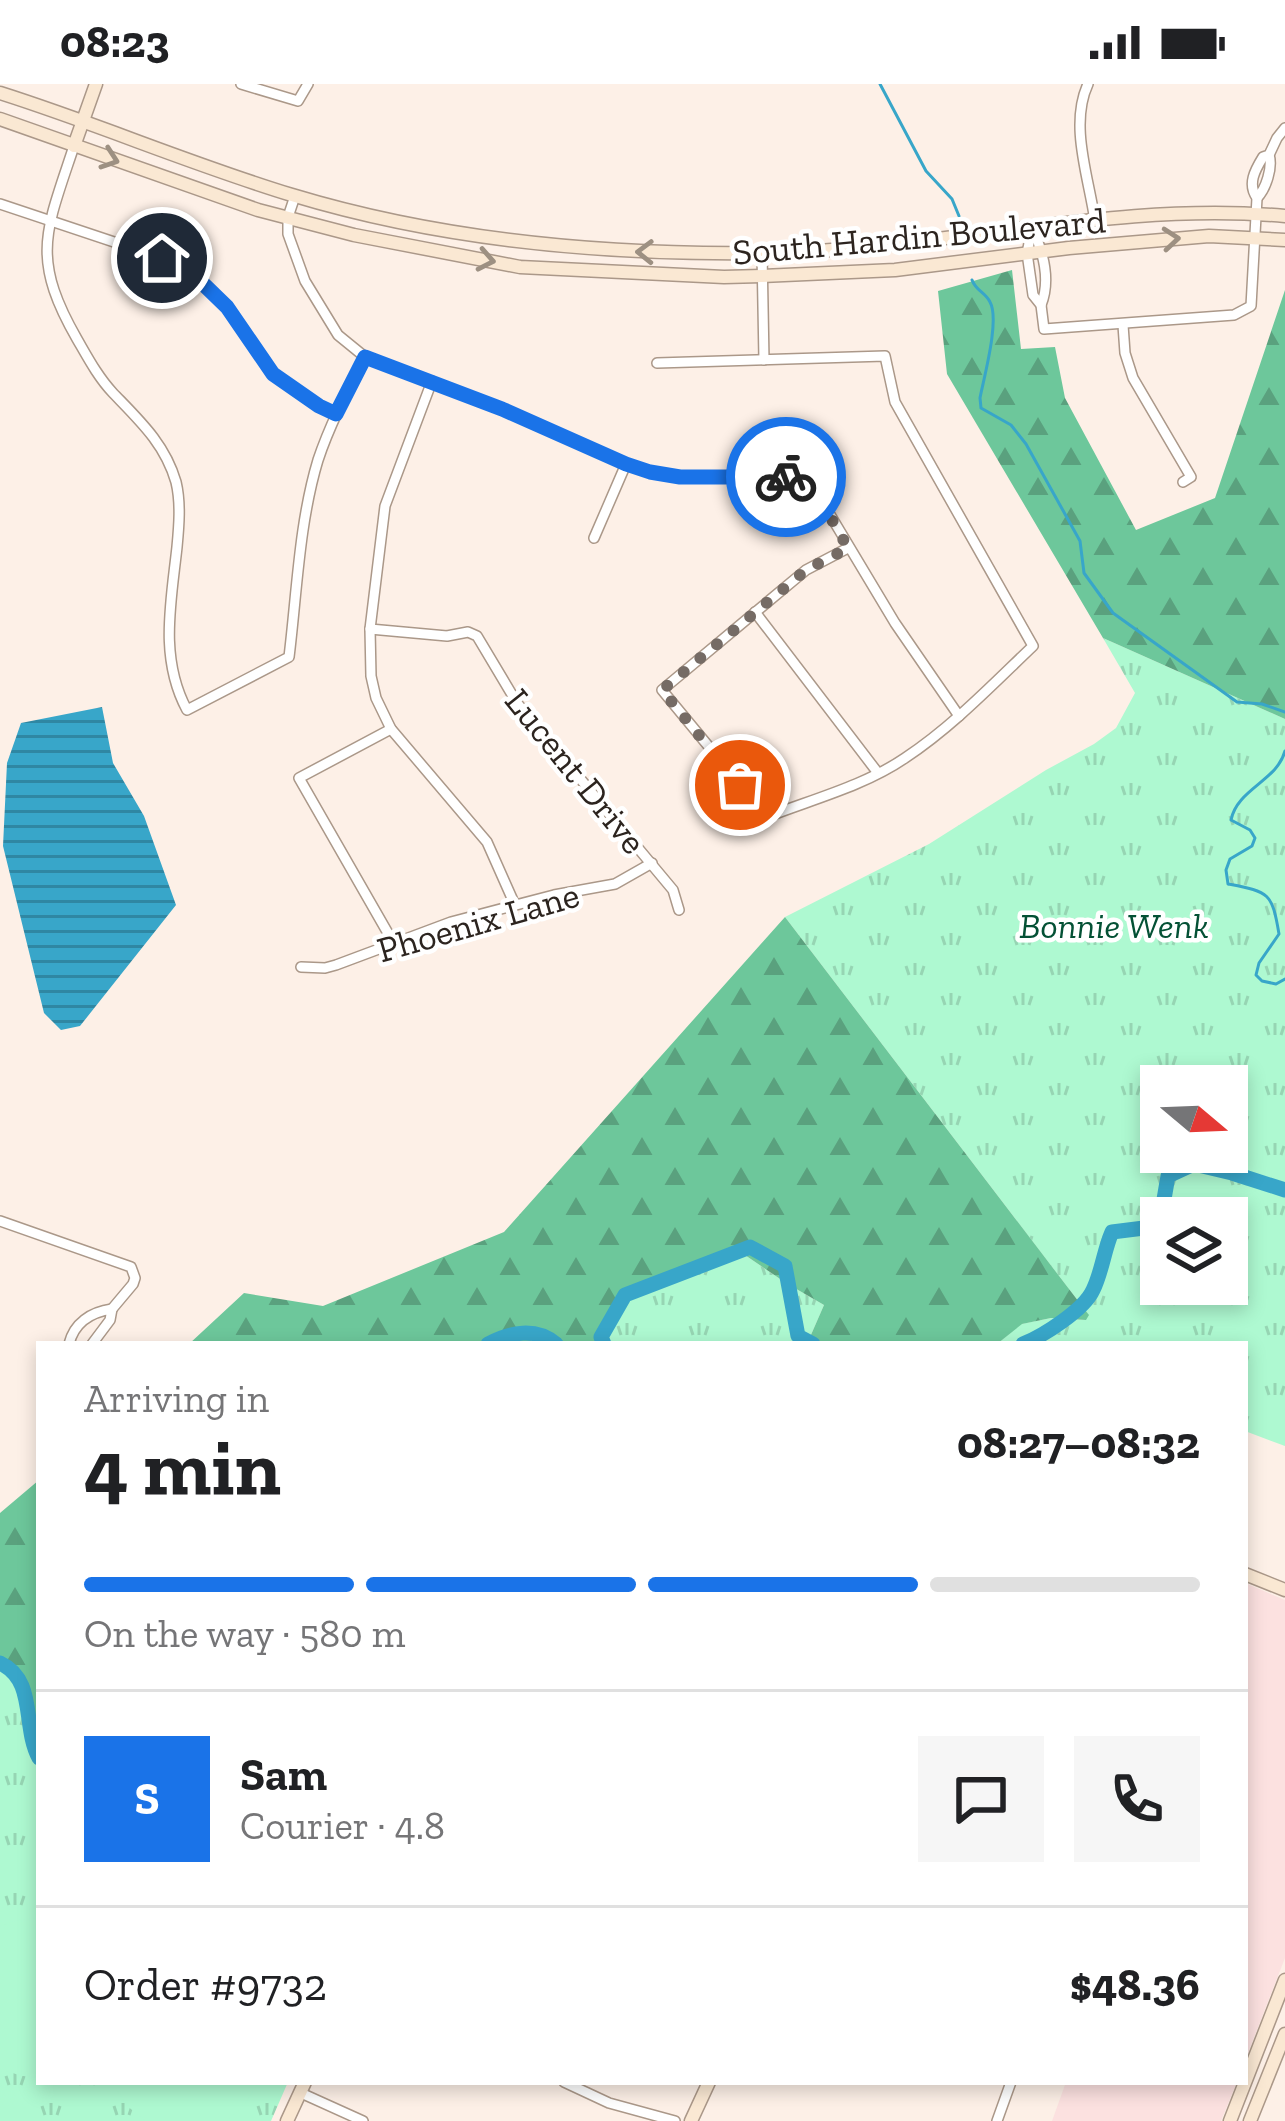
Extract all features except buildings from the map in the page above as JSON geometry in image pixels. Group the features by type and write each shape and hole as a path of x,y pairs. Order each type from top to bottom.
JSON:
{"main road":[{"path":"74,146 96,84"},
{"name":"South Hardin Boulevard","path":"0,93 295,196 421,226 522,243 628,252 762,254 1163,214 1285,217"},
{"name":"South Hardin Boulevard","path":"0,119 288,218 520,267 762,276 895,270 1209,236 1285,240"},
{"path":"1248,1575 1285,1590"},
{"path":"1248,2075 1285,1980"},
{"path":"1250,2121 1285,2033"},
{"path":"691,2121 708,2085"},
{"path":"1230,2121 1244,2085"},
{"path":"287,2121 303,2087"}],"street":[{"path":"241,84 298,101 308,84"},
{"path":"1088,84 1080,124 1095,221"},
{"path":"1033,229 1043,251 1044,329 1234,315 1251,306 1257,198 1271,161 1268,155 1285,128"},
{"path":"74,146 50,222 48,274 58,305 100,380 158,440 176,483 180,519 167,635 171,670 187,710 289,656 317,463 365,357"},
{"path":"295,196 288,234 299,266 323,315 365,357 626,464 680,477 808,478 848,548 959,716"},
{"path":"0,204 162,258 193,274 227,307 273,374 336,414"},
{"path":"1033,229 1027,254 1033,296 1041,305"},
{"path":"762,254 764,360"},
{"path":"1124,325 1130,370 1191,477 1183,482"},
{"path":"657,363 885,356 895,402 1033,646 904,760 767,817 662,690 806,570 848,548"},
{"path":"432,381 385,506 370,629 373,687 391,729 487,842 515,905"},
{"path":"594,538 626,464"},
{"path":"755,612 878,773"},
{"name":"Lucent Drive","path":"370,629 477,636 517,703 652,862 673,890 679,910"},
{"path":"391,729 299,778 393,942"},
{"name":"Phoenix Lane","path":"301,967 325,968 451,922 615,884 652,862"},
{"path":"0,1220 131,1267 133,1284 94,1341"},
{"path":"69,1341 81,1322 112,1309"},
{"path":"570,2085 609,2103 675,2121"},
{"path":"998,2121 1010,2085"},
{"path":"303,2087 363,2121"}],"shaded area":[{"path":"1248,1584 1285,1600 1285,1958 1248,2053"},
{"path":"1065,2085 1236,2085 1221,2121 1052,2121"}],"green space":[{"path":"1012,270 1021,349 1055,347 1065,398 1136,530 1215,498 1285,290 1285,719 1103,638 947,374 938,291"},
{"name":"Bonnie Wenk","path":"1103,638 1285,719 1285,1446 1248,1432 1248,1341 1001,1341 1021,1324 1051,1318 1085,1320 1088,1314 785,917 929,844 1116,728 1135,693"},
{"path":"785,917 1089,1315 1086,1320 1051,1318 1022,1324 1001,1341 808,1341 824,1305 742,1253 660,1278 641,1289 622,1307 605,1341 549,1341 543,1336 530,1341 192,1341 244,1293 323,1306 504,1232"},
{"path":"742,1253 824,1305 808,1341 605,1341 622,1307 641,1289 660,1278"},
{"path":"36,1483 36,1744 26,1727 16,1668 0,1663 0,1513"},
{"path":"0,1663 16,1668 26,1727 36,1744 36,2085 287,2085 271,2121 0,2121"},
{"path":"36,1918 36,2076 0,2069 0,1926"},
{"path":"114,2085 257,2085 242,2108 226,2121 146,2121 127,2106"}],"water":[{"path":"102,707 113,763 144,816 176,905 80,1026 61,1030 44,1013 3,846 7,763 21,723"}],"waterway":[{"path":"880,84 926,171 952,199 959,216"},
{"path":"972,280 993,310 981,408 1011,425 1026,444 1080,541 1084,573 1113,613 1237,702 1285,712"},
{"path":"1285,751 1274,770 1235,809 1231,820 1255,838 1252,846 1230,859 1226,870 1228,884 1260,892 1271,902 1279,934 1256,975 1276,984 1285,979"},
{"path":"1029,1341 1062,1322 1088,1298 1112,1232 1152,1227 1162,1211 1168,1176 1194,1164 1285,1190"},
{"path":"1281,1190 1285,1184"},
{"path":"603,1341 625,1295 750,1247 785,1266 798,1336 807,1341"},
{"path":"495,1341 523,1333 551,1341"},
{"path":"0,1663 12,1671 24,1692 36,1751"}],"way so far":[{"path":"740,785 662,690 806,570 848,548 808,478 786,477"}],"route":[{"path":"162,258 193,274 227,307 273,374 336,414 365,357 650,472 680,477 786,477"}]}
